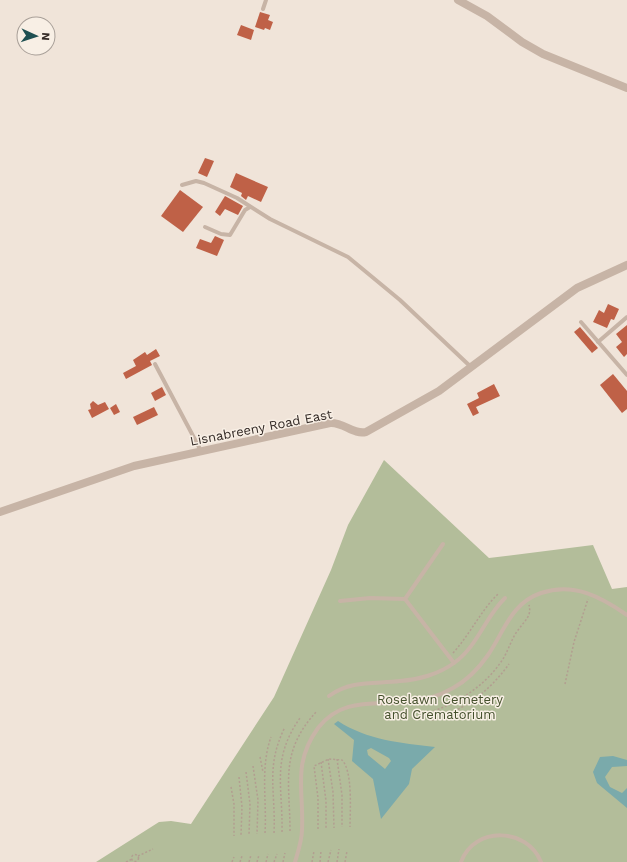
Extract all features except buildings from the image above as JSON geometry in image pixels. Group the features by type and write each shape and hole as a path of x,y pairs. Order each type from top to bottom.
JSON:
{"street":[{"path":"458,0 487,16 522,42 543,54 627,88"},
{"name":"Lisnabreeny Road East","path":"0,512 134,466 201,451 330,423 343,425 357,433 366,432 420,403 471,368 577,288 627,265"}],"lane":[{"path":"263,9 266,0"},
{"path":"182,185 196,181 204,183 237,198 270,218 348,257 400,300 471,368"},
{"path":"205,227 221,234 230,235 245,210 250,207"},
{"path":"598,342 627,317"},
{"path":"581,322 627,375"},
{"path":"155,364 201,451"},
{"path":"405,599 426,566 443,544"},
{"path":"295,862 302,830 300,778 302,762 311,739 319,727 341,710 355,704 420,700 438,695 454,688 479,666 488,655 507,621 528,599 540,593 566,588 590,594 610,603 627,616"},
{"path":"340,601 370,598 405,599"},
{"path":"329,696 343,688 361,683 413,679 432,674 454,663 470,648 483,630 495,608 505,598"},
{"path":"405,599 454,663"},
{"path":"461,862 470,847 481,839 494,835 507,835 518,839 529,846 541,862"}],"path":[{"path":"449,656 470,633 489,602 499,592"},
{"path":"564,684 574,642 590,594"},
{"path":"430,712 462,698 480,685 493,672 505,656 519,628 528,618 530,608 528,599"},
{"path":"432,720 458,710 476,699 494,683 509,664"},
{"path":"290,832 288,781 290,762 299,734 317,711"},
{"path":"282,832 280,768 287,741 300,718"},
{"path":"274,833 272,764 277,745 285,727"},
{"path":"265,833 266,815 264,775 267,748 271,737"},
{"path":"260,757 264,775"},
{"path":"328,759 334,792 334,828"},
{"path":"318,829 318,798 314,766 328,759 342,760 346,764 349,789 350,827"},
{"path":"336,759 342,795 342,827"},
{"path":"321,762 326,801 326,829"},
{"path":"253,766 258,800 257,834"},
{"path":"246,772 250,804 249,835"},
{"path":"239,777 242,807 241,835"},
{"path":"231,787 234,804 234,836"},
{"path":"126,862 132,859 134,855 138,856 153,849"},
{"path":"328,862 331,850"},
{"path":"337,862 339,850"},
{"path":"312,862 314,851"},
{"path":"320,862 321,851"},
{"path":"345,862 347,851"},
{"path":"283,862 285,853"},
{"path":"266,862 268,854"},
{"path":"274,862 277,854"},
{"path":"257,862 259,855"},
{"path":"132,859 134,861 138,861 138,856"},
{"path":"240,862 242,856"},
{"path":"249,862 251,856"},
{"path":"232,862 234,857"}],"green space":[{"name":"Roselawn Cemetery and Crematorium","path":"384,460 489,558 593,545 612,589 627,587 627,862 96,862 159,822 171,821 191,824 274,697 331,570 348,525"}],"water":[{"path":"338,721 361,733 385,740 435,747 412,769 409,784 381,819 373,779 352,761 354,740 334,724","holes":["371,748 389,758 391,761 385,769 368,755 367,750"]},
{"path":"613,756 627,760 627,766 612,767 605,777 610,787 622,793 627,788 627,808 597,783 593,772 600,757"}]}
